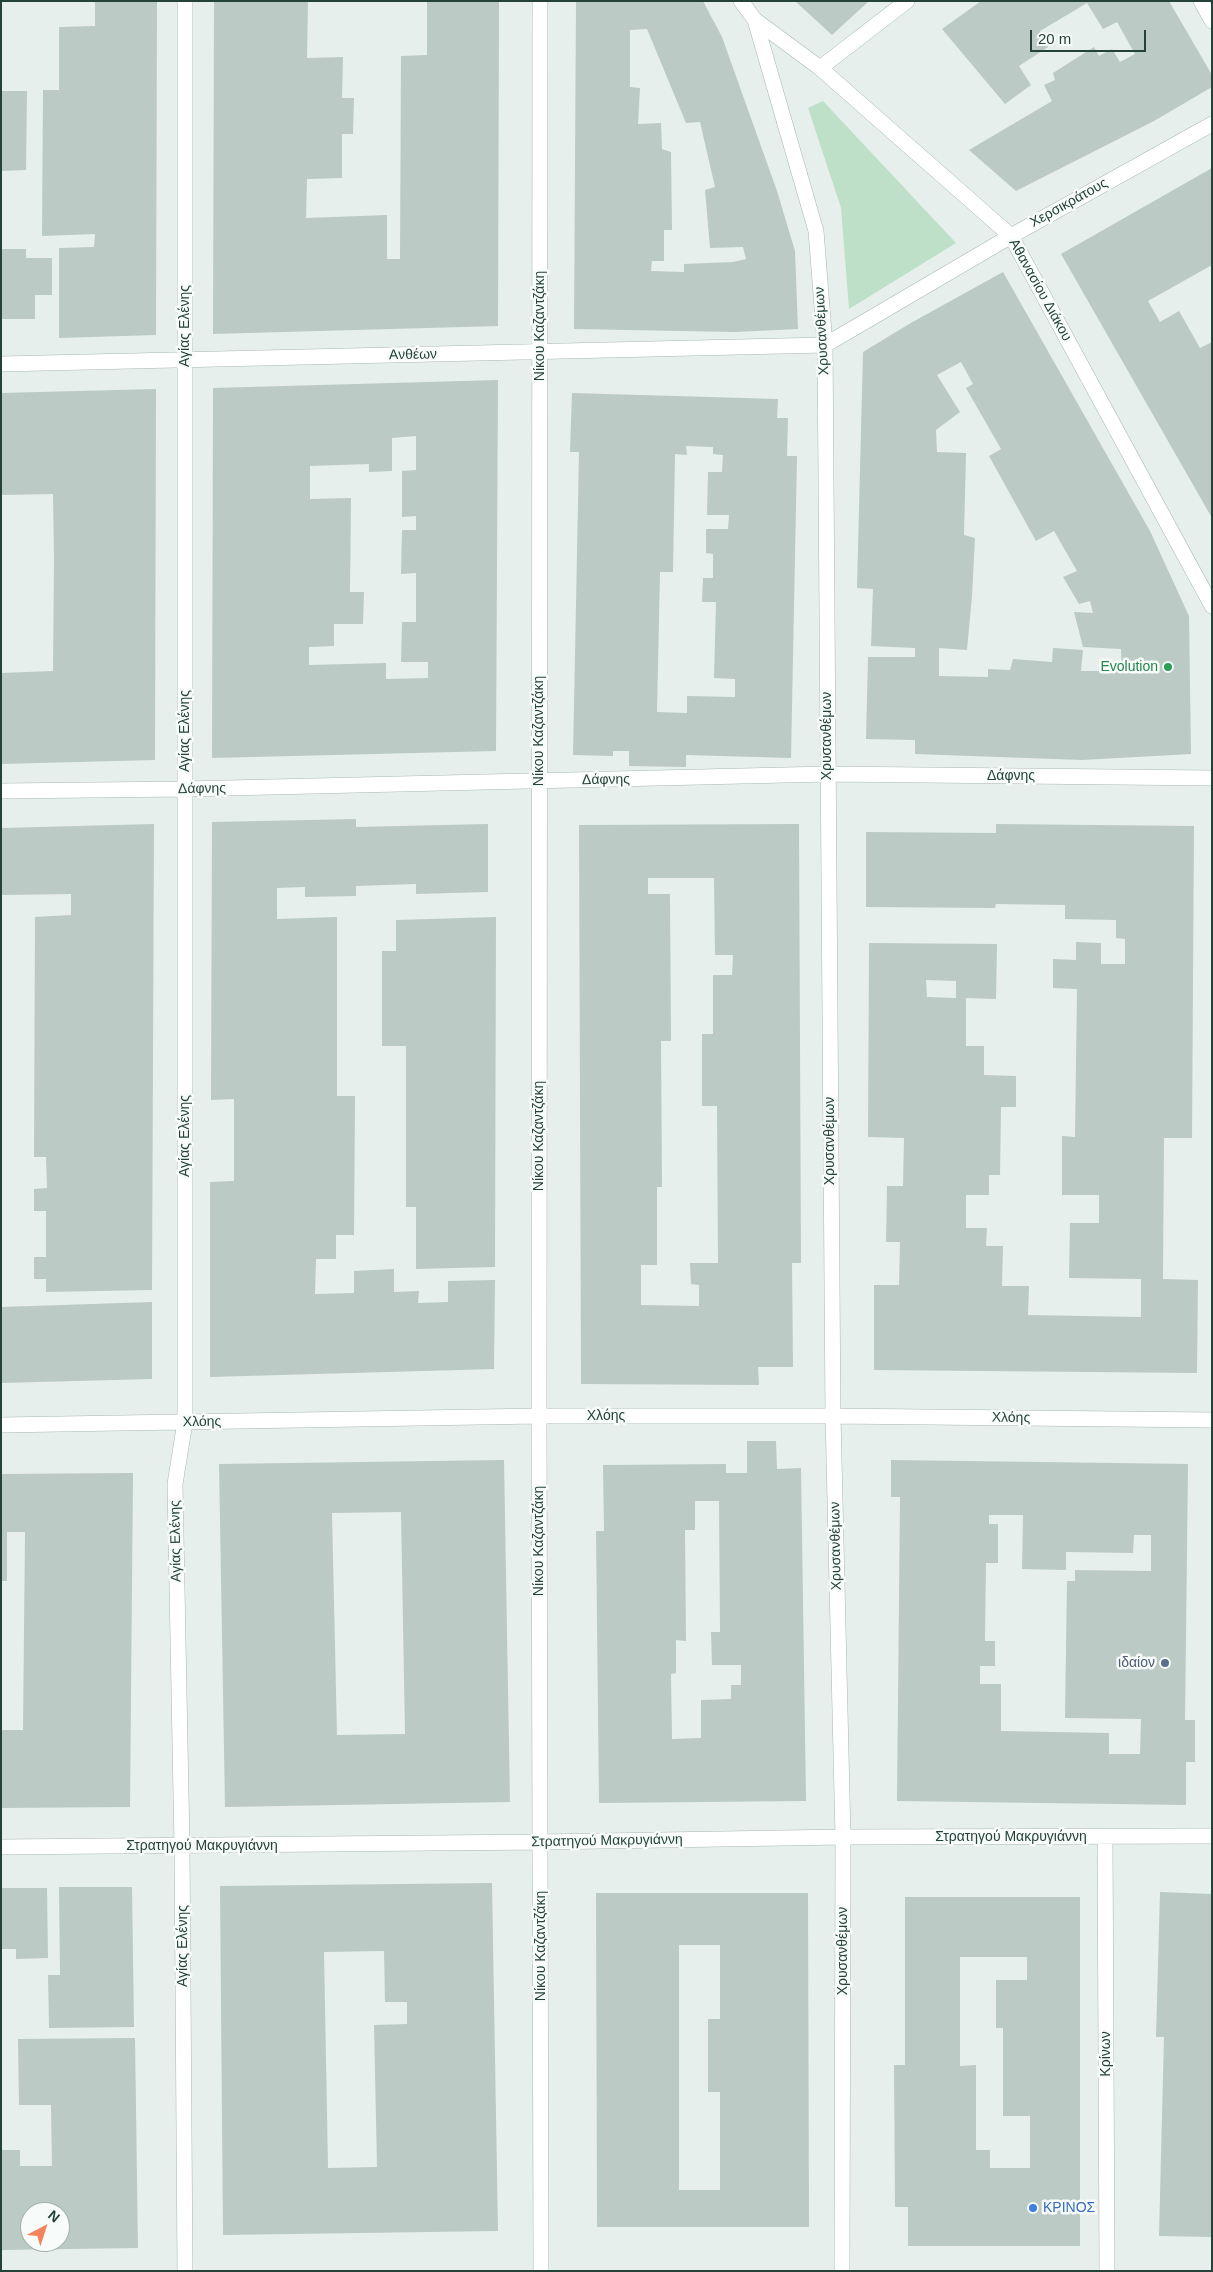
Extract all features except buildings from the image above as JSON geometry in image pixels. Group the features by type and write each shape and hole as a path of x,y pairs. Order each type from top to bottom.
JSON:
{"street":[{"name":"Αγίας Ελένης","path":"185,1 185,1422 175,1484 182,1846 185,2271"},
{"name":"Νίκου Καζαντζάκη","path":"540,1 538,1416 541,1842 541,2271"},
{"name":"Αθανασίου Διάκου","path":"741,1 755,20 820,68 1011,236 1212,606"},
{"path":"820,68 907,1"},
{"path":"1201,1 1212,21"},
{"name":"Χρυσανθέμων","path":"755,20 816,231 825,345 833,1416 843,1837 842,2271"},
{"name":"Χερσικράτους","path":"825,345 1011,236 1212,124"},
{"name":"Ανθέων","path":"1,364 825,345"},
{"name":"Δάφνης","path":"1,791 539,782 828,774 1212,778"},
{"name":"Χλόης","path":"1,1425 538,1416 833,1416 1212,1420"},
{"name":"Στρατηγού Μακρυγιάννη","path":"1,1847 843,1837 1212,1836"},
{"name":"Κρίνων","path":"1105,1837 1107,2271"}],"green space":[{"path":"823,101 956,243 849,309 841,208 808,108"}],"place":[{"name":"Evolution","path":"1168,667"},
{"name":"ιδαίον","path":"1165,1663"},
{"name":"ΚΡΙΝΟΣ","path":"1033,2208"}]}
